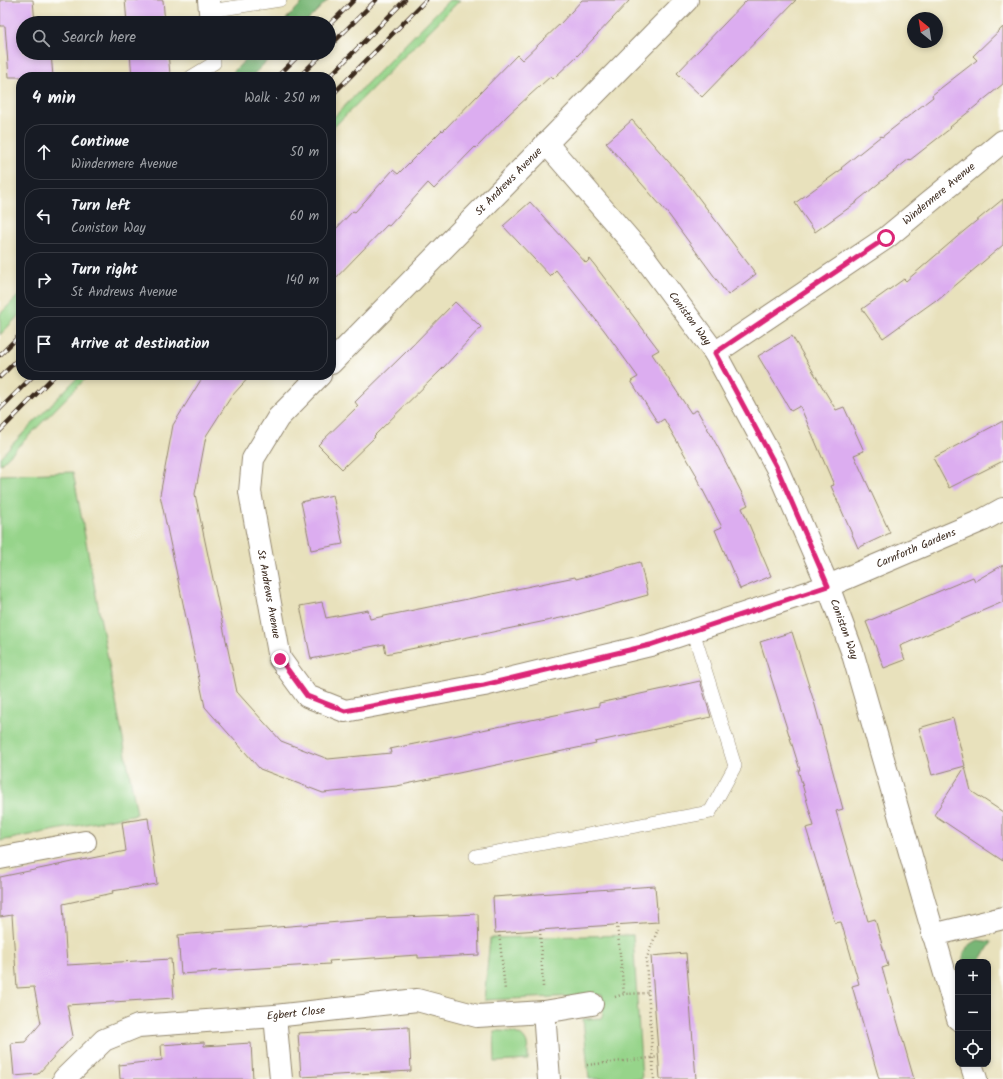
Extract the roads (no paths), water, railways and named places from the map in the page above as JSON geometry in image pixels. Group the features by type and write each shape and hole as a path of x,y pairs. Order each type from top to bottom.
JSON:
{"street":[{"name":"St Andrews Avenue","path":"336,359 687,0"},
{"name":"Windermere Avenue","path":"715,353 886,238 1003,141"},
{"name":"Coniston Way","path":"546,143 642,254 715,353 776,466 828,586 852,651 955,1009"},
{"name":"St Andrews Avenue","path":"315,380 278,418 253,459 250,492 280,659 307,696 345,711 484,685 650,645 828,586"},
{"name":"Carnforth Gardens","path":"828,586 983,520 1003,509"},
{"path":"0,858 85,842"},
{"path":"933,935 1003,918"},
{"name":"Egbert Close","path":"64,1079 104,1040 138,1026 275,1016 417,1000 477,1016 507,1013 544,1012 592,1004"},
{"path":"544,1012 549,1079"},
{"path":"275,1016 281,1079"},
{"path":"972,1067 976,1079"}],"lane":[{"path":"210,11 280,0"},
{"path":"199,72 214,63 214,60"},
{"path":"476,856 710,812 734,766 693,631"}],"railway":[{"path":"336,18 354,0"},
{"path":"336,40 376,0"},
{"path":"334,72 405,0"},
{"path":"336,91 426,0"},
{"path":"282,72 294,60"},
{"path":"304,72 316,60"},
{"path":"0,355 16,339"},
{"path":"0,377 16,361"},
{"path":"0,409 29,380"},
{"path":"0,431 50,380"}]}
